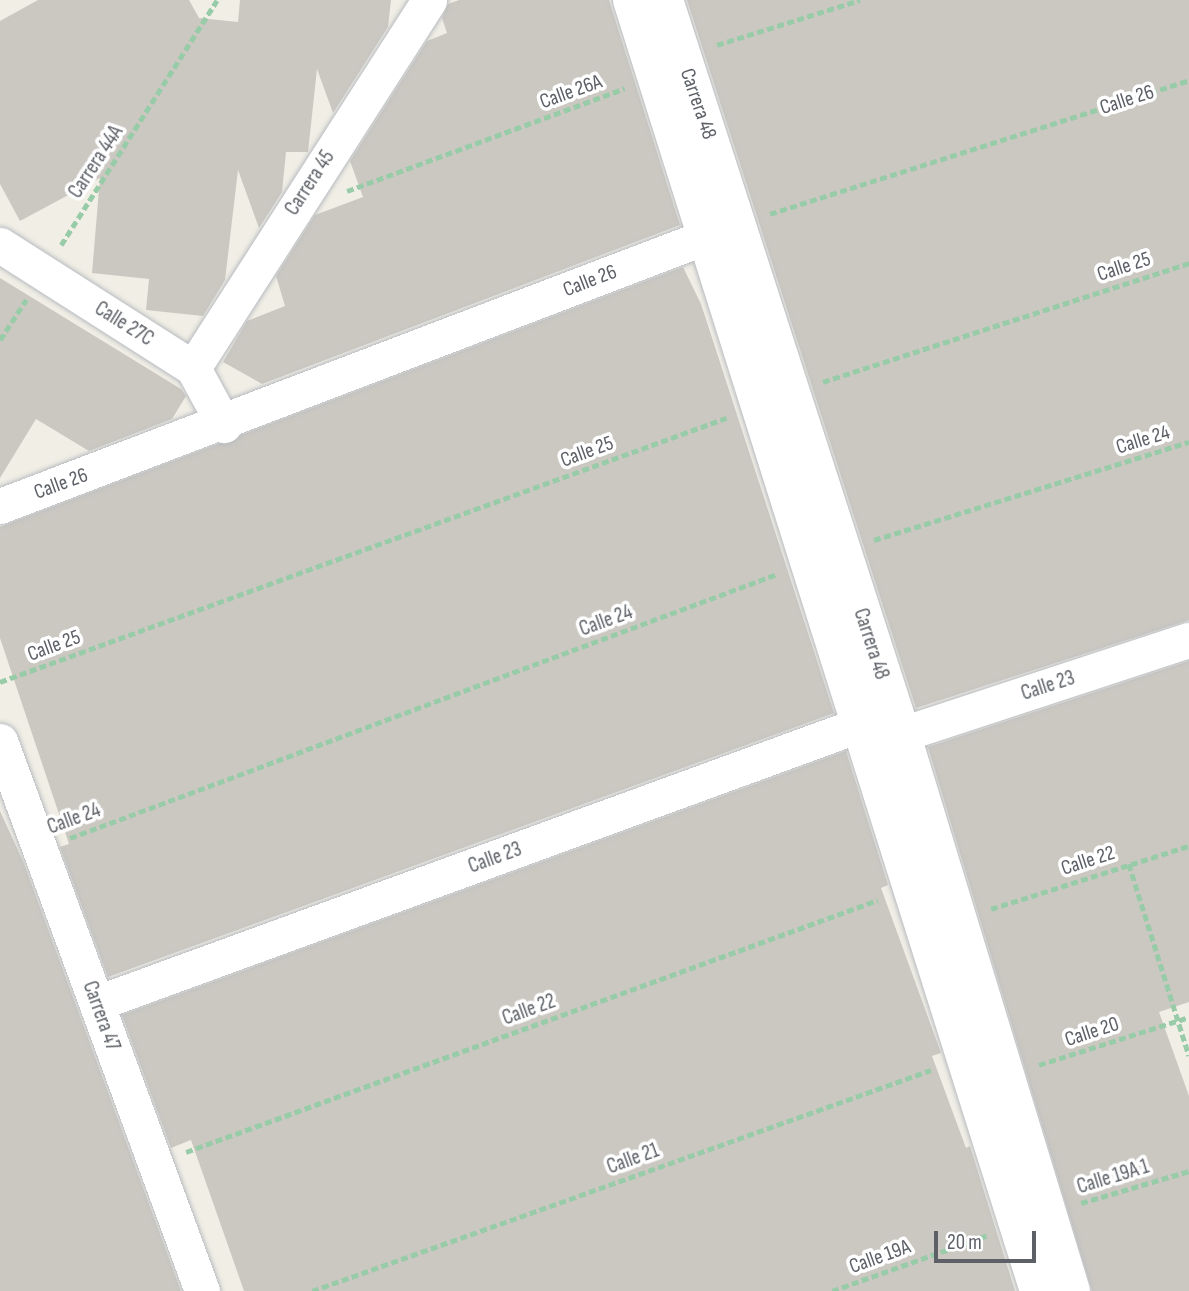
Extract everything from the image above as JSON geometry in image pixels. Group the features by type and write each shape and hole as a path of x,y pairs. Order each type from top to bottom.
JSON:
{"street":[{"name":"Carrera 45","path":"193,368 429,0"},
{"name":"Carrera 48","path":"632,0 668,67 724,229 775,399 881,729 957,920 1004,1076 1032,1219 1039,1291"},
{"name":"Carrera 48","path":"664,0 668,67"},
{"name":"Calle 26","path":"0,506 224,425 724,229"},
{"name":"Calle 27C","path":"0,245 193,368 224,425"},
{"name":"Calle 23","path":"97,1003 881,729 1189,640"},
{"name":"Carrera 48","path":"881,729 914,888 965,1058 1032,1219 1072,1291"},
{"name":"Carrera 47","path":"0,741 202,1291"}],"path":[{"name":"Carrera 44A","path":"0,340 218,0"},
{"name":"Calle 26A","path":"343,193 668,67 860,0"},
{"name":"Calle 26","path":"724,229 1189,80"},
{"name":"Calle 25","path":"0,682 775,399 1189,263"},
{"name":"Calle 24","path":"40,849 825,556 1189,442"},
{"name":"Calle 22","path":"957,920 1189,846"},
{"path":"1129,864 1189,1056"},
{"name":"Calle 22","path":"155,1163 914,888"},
{"name":"Calle 20","path":"1004,1076 1189,1017"},
{"name":"Calle 21","path":"312,1291 965,1058"},
{"name":"Calle 19A 1","path":"1032,1219 1189,1171"},
{"name":"Calle 19A","path":"832,1291 1032,1219"}],"building":[{"path":"38,0 189,0 199,18 238,22 240,0 391,0 388,27 333,113 317,69 308,152 286,152 282,192 259,228 238,170 225,280 203,316 146,310 149,279 92,273 100,178 20,221 0,184 0,21"},
{"path":"459,0 609,0 680,225 262,384 223,362 247,321 285,306 276,276 315,215 363,197 350,161 427,41 447,33 442,18 448,4"},
{"path":"687,0 1189,0 1189,620 916,708"},
{"path":"683,267 701,304 834,713 108,977 60,847 69,844 0,638 0,527"},
{"path":"0,278 181,389 186,396 172,419 89,451 36,419 0,478"},
{"path":"1189,661 1189,1002 1159,1012 1189,1096 1189,1291 1092,1291 928,747"},
{"path":"846,751 888,885 881,888 941,1053 932,1056 966,1148 970,1146 1015,1291 244,1291 191,1140 171,1148 122,1015"},
{"path":"0,811 23,861 181,1291 0,1291"}]}
